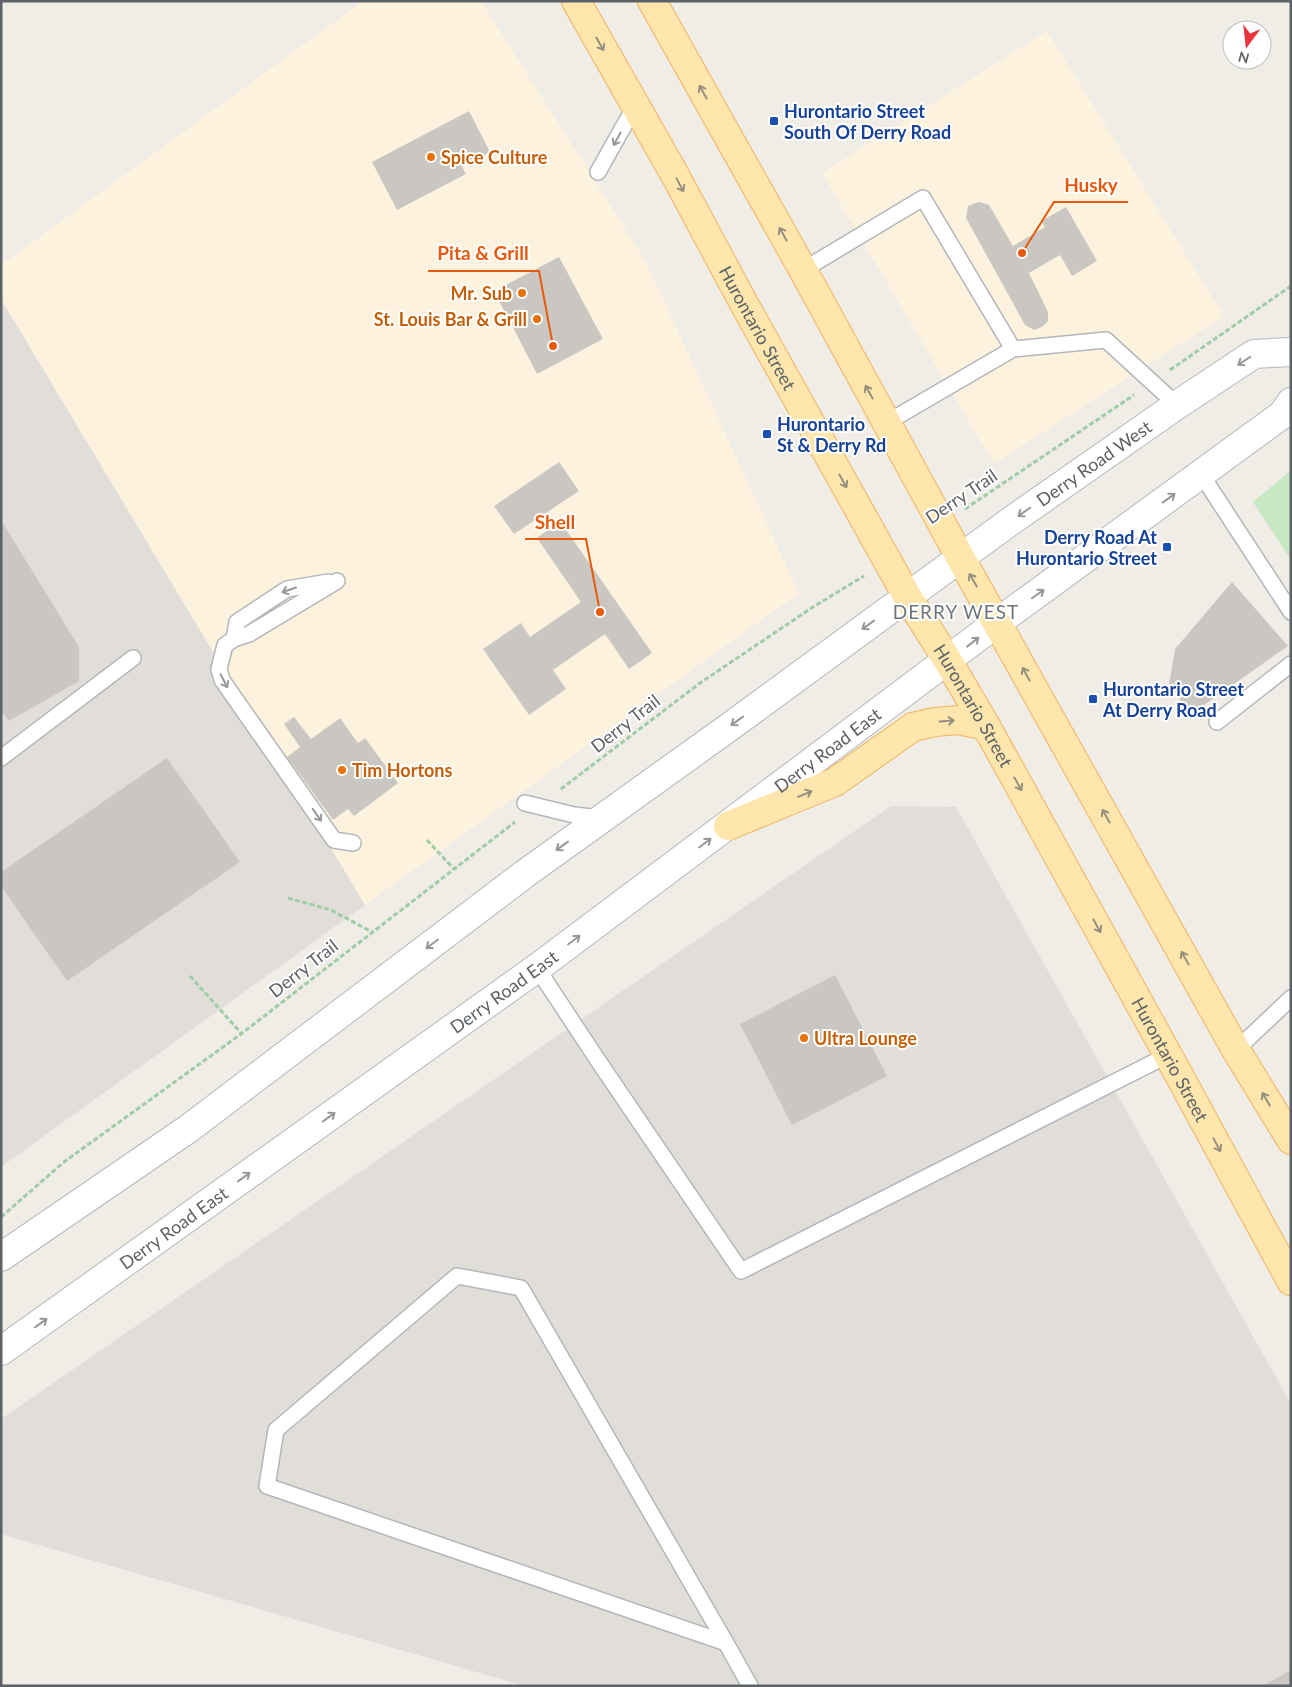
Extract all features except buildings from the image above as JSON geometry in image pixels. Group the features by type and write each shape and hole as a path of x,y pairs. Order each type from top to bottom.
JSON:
{"main road":[{"name":"Hurontario Street","path":"576,1 907,596 986,726 1291,1281"},
{"path":"652,1 803,270 942,525 1236,1050 1291,1140"},
{"name":"Derry Road West","path":"907,596 1177,405 1254,354 1291,352"},
{"path":"998,622 1283,414 1291,402"},
{"path":"1,1257 188,1129 526,872 907,596"},
{"name":"Derry Road East","path":"1,1351 537,968 998,622"},
{"path":"728,826 835,782 913,727 935,722 958,720 986,726"}],"lane":[{"path":"598,172 635,106"},
{"path":"803,270 923,198 1013,349"},
{"path":"886,423 1013,349 1106,340 1177,405"},
{"path":"1201,474 1291,612"},
{"path":"337,581 287,589 237,622 234,639 225,645 219,668 222,680 334,840 353,843"},
{"path":"1,758 133,658"},
{"path":"1217,722 1291,664"},
{"path":"531,804 602,818"},
{"path":"537,968 741,1271 1168,1055"},
{"path":"1236,1050 1291,998"},
{"path":"726,1643 267,1486 276,1430 457,1276 521,1288 726,1643 750,1686"}],"path":[{"name":"Derry Trail","path":"942,525 1291,286"},
{"name":"Derry Trail","path":"1,1217 64,1162 241,1034 454,869 531,804 578,778 700,683 813,607 888,562"},
{"path":"427,840 454,869"},
{"path":"288,898 331,910 372,932"},
{"path":"190,976 241,1034"}],"shaded area":[{"path":"363,1 481,1 645,260 799,593 365,905 1,299 1,265"},
{"path":"1047,31 1224,316 994,464 822,173"},
{"path":"1,299 365,905 1,1167"},
{"path":"891,806 956,807 1291,1404 1291,1686 525,1686 1,1534 1,1419"}],"green space":[{"path":"1291,470 1291,560 1253,502"}],"place":[{"name":"Hurontario Street South Of Derry Road","path":"774,121"},
{"name":"Spice Culture","path":"431,157"},
{"name":"Husky","path":"1022,253"},
{"name":"Mr. Sub","path":"522,293"},
{"name":"St. Louis Bar & Grill","path":"537,319"},
{"name":"Pita & Grill","path":"553,346"},
{"name":"Hurontario St & Derry Rd","path":"767,434"},
{"name":"Derry Road At Hurontario Street","path":"1167,547"},
{"name":"Shell","path":"600,612"},
{"name":"Hurontario Street At Derry Road","path":"1093,699"},
{"name":"Tim Hortons","path":"342,770"},
{"name":"Ultra Lounge","path":"804,1038"}],"district":[{"name":"DERRY WEST","path":"956,611"}]}
